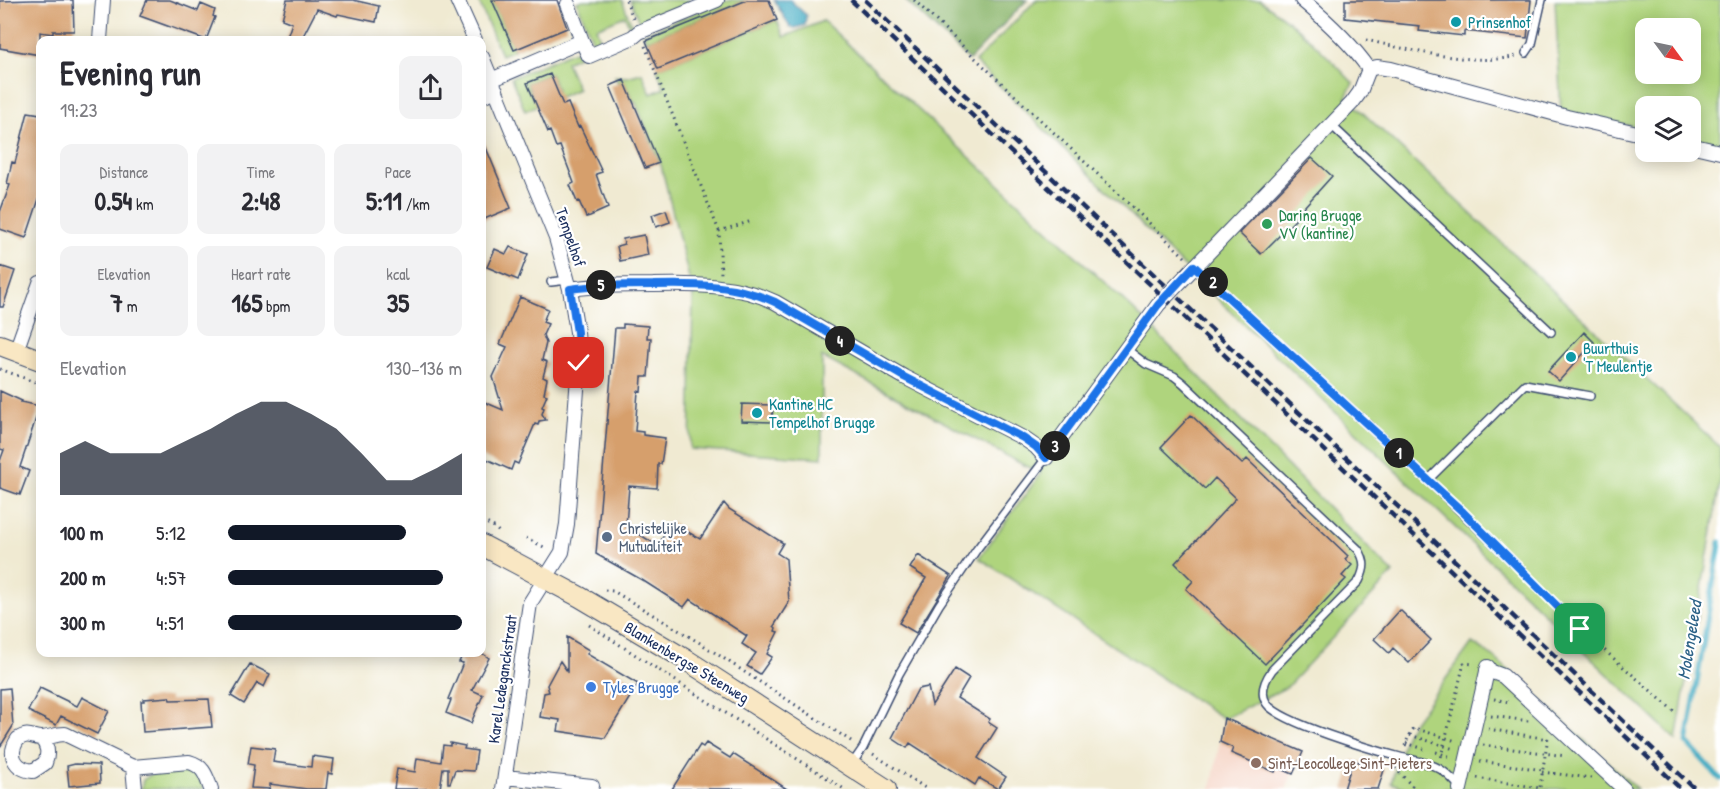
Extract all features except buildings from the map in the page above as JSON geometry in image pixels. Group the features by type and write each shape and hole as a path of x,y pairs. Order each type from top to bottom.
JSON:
{"main road":[{"path":"8,348 36,358"},
{"name":"Blankenbergse Steenweg","path":"486,547 546,578 688,662 886,789"}],"street":[{"path":"100,36 103,0"},
{"path":"458,0 473,36"},
{"path":"568,4 589,56 633,37 639,32 717,0"},
{"path":"1302,0 1339,33 1370,69"},
{"path":"486,92 493,85 582,41"},
{"name":"Tempelhof","path":"486,67 556,238 569,284 577,332 579,363 567,524 562,552 546,578"},
{"path":"569,284 717,285 756,293 904,377 1023,438 1046,458 1158,305 1360,92 1370,69 1377,67 1391,69 1567,117 1635,132"},
{"path":"1701,148 1720,152"},
{"path":"8,348 36,291"},
{"name":"Karel Ledeganckstraat","path":"504,783 530,603 546,578"},
{"path":"1461,784 1488,668 1503,676 1550,723 1620,785"},
{"path":"41,738 64,734 134,767 189,762 198,764 205,772 211,789"},
{"path":"134,767 135,789"},
{"path":"504,783 592,786"}],"lane":[{"path":"1526,53 1532,44 1542,0"},
{"path":"1330,124 1551,332"},
{"path":"1194,266 1428,480 1515,564"},
{"path":"551,282 569,284"},
{"path":"1125,348 1146,364 1174,376 1183,383 1358,549 1364,558 1364,570 1359,581 1272,670 1265,681 1266,702 1281,716 1395,756 1439,768 1461,784"},
{"path":"1428,480 1524,384 1590,396"},
{"path":"850,766 863,748 899,674 939,605 977,549 1046,458"}],"path":[{"path":"914,0 1194,266"},
{"path":"1339,33 1421,53 1507,59 1526,53"},
{"path":"662,89 719,231 721,274 717,285"},
{"path":"719,231 752,221"},
{"path":"0,369 36,382"},
{"path":"526,538 550,550"},
{"path":"1515,564 1580,629 1675,712"},
{"name":"Blankenbergse Steenweg","path":"587,623 592,629 844,789"},
{"path":"1432,758 1441,761 1464,663 1488,668"},
{"path":"1481,697 1513,703"},
{"path":"1461,784 1540,788 1550,723 1476,720"},
{"path":"1476,720 1548,739"},
{"path":"1405,750 1409,735 1414,728 1456,741"},
{"path":"1409,735 1454,749"},
{"path":"1470,743 1545,754"},
{"path":"1395,756 1392,764 1414,789"},
{"path":"1467,759 1620,785"}],"shaded area":[{"name":"Sint-Leocollege Sint-Pieters","path":"1224,719 1301,753 1286,789 1211,789"}],"green space":[{"path":"478,0 492,0 514,50 501,55"},
{"path":"622,0 633,28 630,29 625,16 596,28 601,41 594,44 577,2"},
{"path":"630,0 689,0 689,3 640,24"},
{"path":"726,0 747,0 646,41 644,34"},
{"path":"905,0 1027,0 969,60"},
{"path":"1036,0 1259,0 1309,38 1353,83 1346,97 1720,447 1720,483 1676,740 975,62"},
{"path":"1555,0 1720,0 1720,146 1701,141 1701,96 1635,96 1635,127 1561,111"},
{"path":"777,20 784,37 823,21 1133,309 1393,573 1287,687 1224,719 979,558 1041,473 822,357 822,458 690,449 693,294 661,165 635,101 624,81 618,83 615,76 627,77 642,73 651,94 664,88 657,69"},
{"path":"574,51 580,55 566,62 578,89 557,98 557,89 550,74 527,83 533,99 540,96 543,103 525,111 511,78"},
{"path":"1472,643 1495,658 1637,789 1409,789 1391,783 1406,733"},
{"path":"190,770 198,776 204,789 141,789 143,780 152,774"}],"water":[{"path":"774,0 790,0 806,15 805,25 790,27"}],"waterway":[{"name":"Molengeleed","path":"1720,542 1687,743 1720,779"}],"railway":[{"path":"851,0 1681,789"},
{"path":"865,0 1695,789"}],"place":[{"name":"Prinsenhof","path":"1456,22"},
{"name":"Daring Brugge VV (kantine)","path":"1267,224"},
{"name":"Buurthuis 'T Meulentje","path":"1571,357"},
{"name":"Kantine HC Tempelhof Brugge","path":"757,413"},
{"name":"Christelijke Mutualiteit","path":"607,537"},
{"name":"Tyles Brugge","path":"591,687"},
{"name":"Sint-Leocollege Sint-Pieters","path":"1256,763"}],"route":[{"path":"579,363 570,289 601,285 698,284 735,288 756,293 775,302 904,377 1023,438 1046,458 1158,305 1194,266 1463,512 1580,629"}]}
